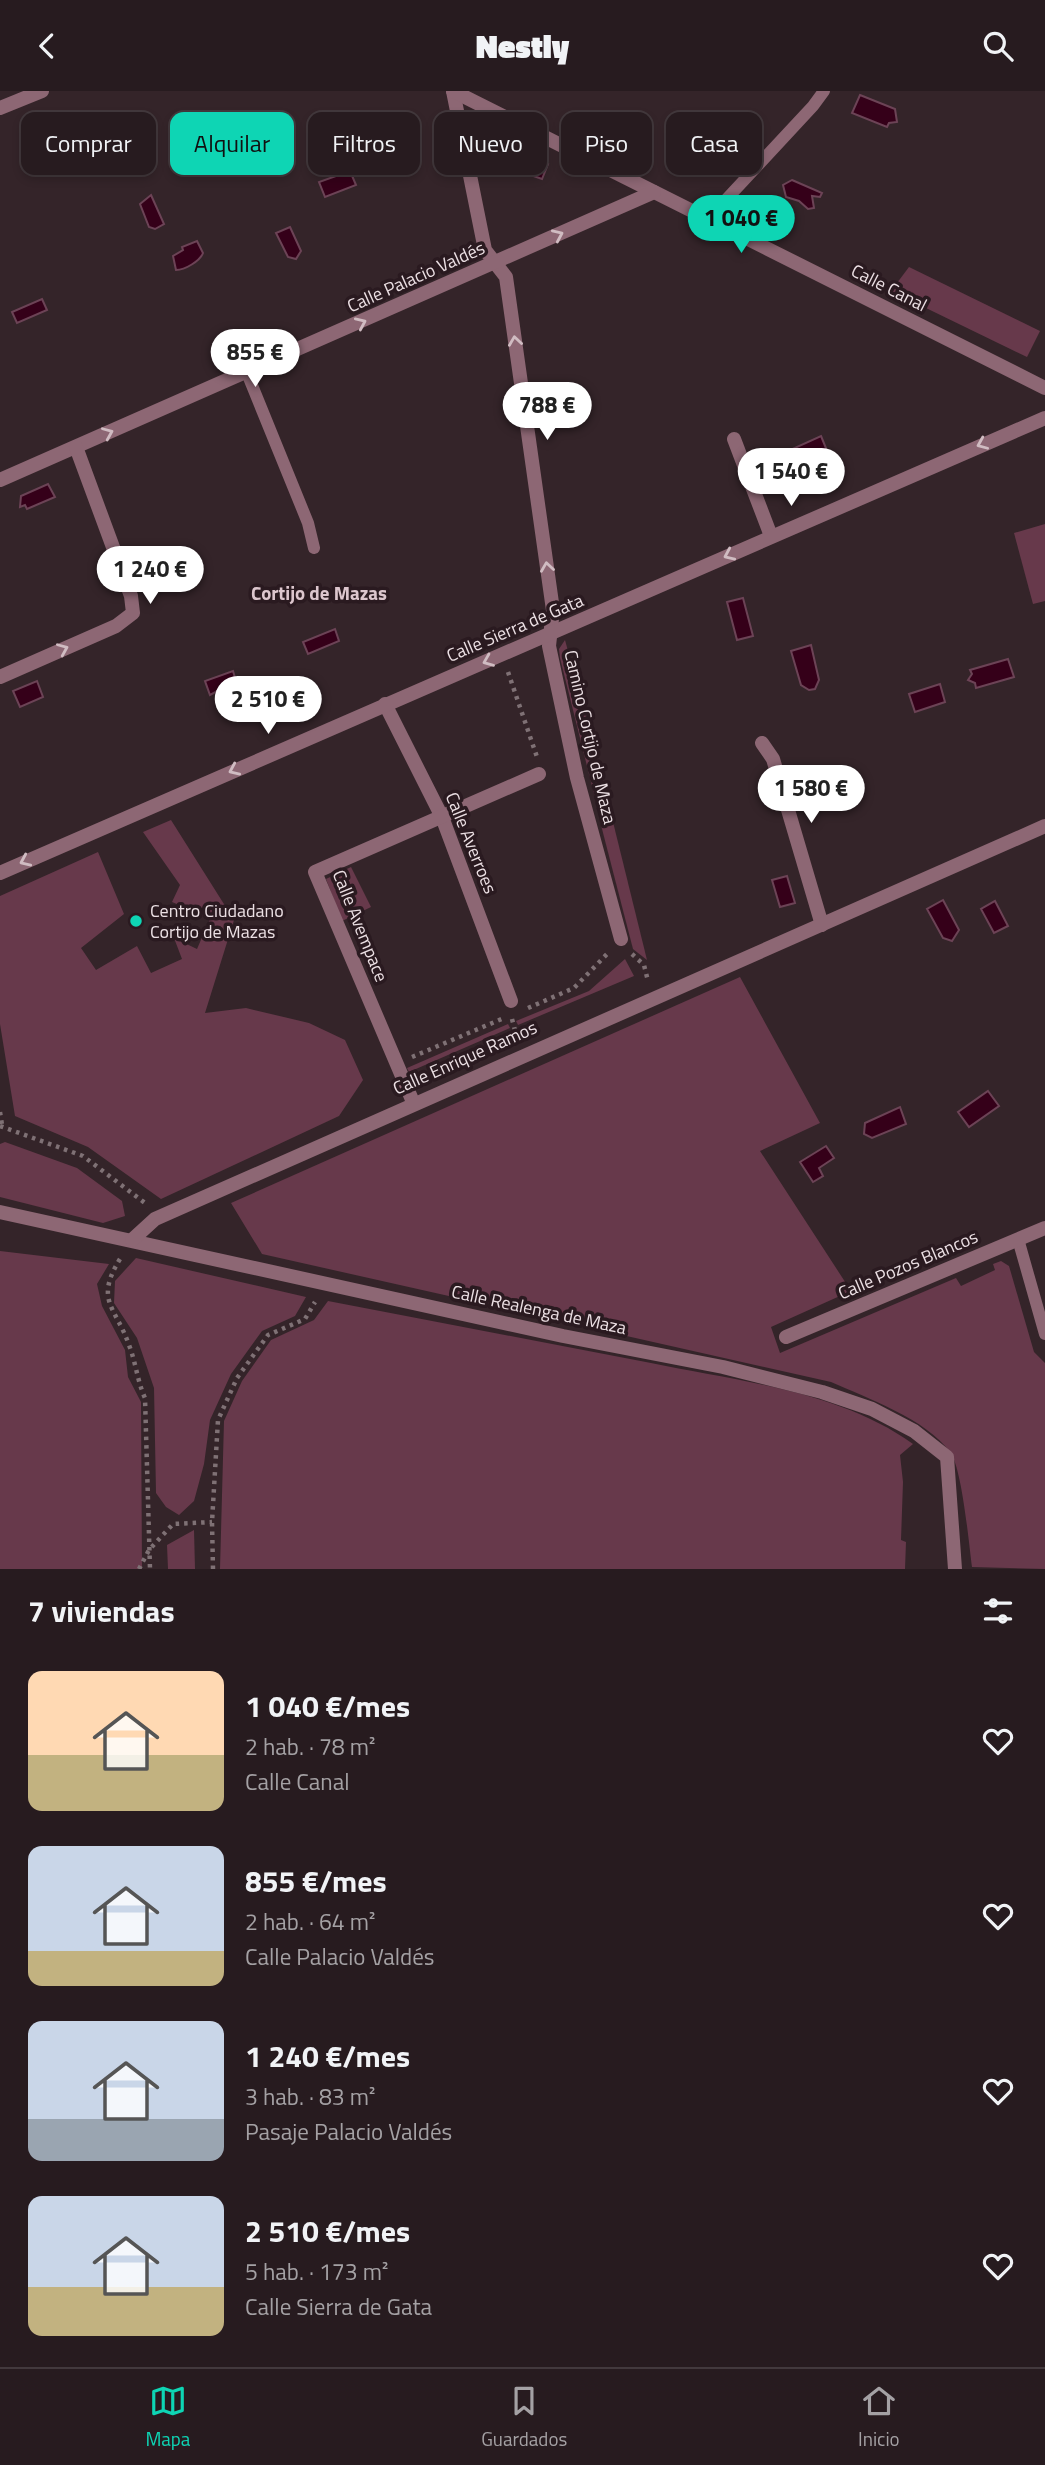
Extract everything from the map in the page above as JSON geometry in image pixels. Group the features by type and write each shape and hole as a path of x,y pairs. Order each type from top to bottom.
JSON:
{"street":[{"path":"0,108 41,91"},
{"name":"Calle Canal","path":"453,91 1045,388"},
{"name":"Camino Cortijo de Maza","path":"453,91 485,250 506,277 553,610 549,646 577,778 621,939"},
{"name":"Calle Palacio Valdés","path":"0,480 654,192"},
{"name":"Calle Sierra de Gata","path":"0,873 385,703 551,634 1045,418"},
{"path":"734,439 771,536"},
{"path":"0,677 116,626 133,613 131,596 76,447"},
{"name":"Calle Averroes","path":"385,703 442,817 511,1001"},
{"path":"762,743 773,759 822,925"},
{"name":"Calle Avempace","path":"413,1102 315,871 539,774"},
{"name":"Calle Enrique Ramos","path":"132,1240 155,1219 413,1102 1045,826"},
{"name":"Calle Realenga de Maza","path":"0,1212 563,1336 723,1367 822,1392 872,1409 914,1431 947,1457 955,1569"},
{"name":"Calle Pozos Blancos","path":"786,1337 1045,1228"}],"lane":[{"path":"708,219 824,91"},
{"path":"247,373 308,523 314,548"},
{"path":"1018,1239 1045,1334"}],"path":[{"path":"502,655 540,763 539,774"},
{"path":"0,1112 1,1125 83,1156 142,1198 155,1219"},
{"path":"132,1240 107,1280 110,1306 130,1346 135,1375 145,1398 150,1569"},
{"path":"212,1569 218,1420 237,1378 268,1335 305,1319 325,1283"},
{"path":"139,1569 149,1550 173,1524 212,1522"}],"shaded area":[{"path":"860,95 895,109 897,122 889,123 887,127 852,113"},
{"path":"339,175 352,175 356,185 325,197 319,182"},
{"path":"792,180 822,193 820,197 812,196 814,208 808,209 799,201 786,197 783,185"},
{"path":"151,195 164,224 155,229 149,227 140,204"},
{"path":"290,227 301,251 296,259 288,257 276,233"},
{"path":"197,241 203,253 201,256 188,267 176,270 173,256 183,250 182,247"},
{"path":"909,267 1040,331 1027,357 891,291"},
{"path":"42,299 47,310 17,323 12,312"},
{"path":"821,436 830,458 787,477 777,456"},
{"path":"48,484 55,497 27,509 25,505 20,507 21,496"},
{"path":"1045,524 1045,601 1033,604 1014,533"},
{"path":"743,598 753,636 737,640 727,602"},
{"path":"335,629 339,641 308,654 303,642"},
{"path":"565,640 608,798 596,802 560,658 559,649"},
{"path":"811,645 819,680 815,689 809,690 801,685 791,651"},
{"path":"1008,659 1014,677 976,688 975,683 968,680 972,674 970,670"},
{"path":"233,671 236,681 210,695 205,681"},
{"path":"37,681 43,697 20,707 13,691"},
{"path":"940,684 945,702 915,712 909,694"},
{"path":"171,820 234,920 205,1013 246,1008 309,1023 345,1040 363,1080 339,1116 161,1199 88,1147 15,1116 0,1024 0,896 98,852 124,914 81,948 96,970 137,946 151,973 182,959 174,938 197,949 210,919 195,912 192,919 188,918 191,910 172,902 180,885 143,832"},
{"path":"613,822 647,960 633,949 601,825"},
{"path":"351,867 371,907 342,921 326,879"},
{"path":"787,876 795,903 780,907 772,880"},
{"path":"943,900 959,930 952,941 943,938 927,909"},
{"path":"995,901 1008,926 994,933 981,909"},
{"path":"625,959 634,976 518,1025 516,1021 589,991"},
{"path":"740,977 820,1123 760,1151 851,1291 771,1327 780,1353 956,1278 961,1286 995,1270 993,1264 1001,1261 1009,1266 1034,1352 1045,1363 1045,1569 972,1567 958,1473 950,1452 926,1429 878,1402 831,1382 262,1254 231,1203"},
{"path":"508,1024 510,1028 409,1072 407,1068"},
{"path":"988,1091 999,1106 969,1127 958,1112"},
{"path":"900,1107 906,1124 872,1138 864,1134 865,1123"},
{"path":"5,1142 77,1168 122,1201 125,1216 103,1223 0,1197 0,1144"},
{"path":"826,1146 834,1158 819,1168 823,1176 813,1182 800,1162"},
{"path":"0,1251 109,1264 97,1284 102,1306 125,1350 128,1377 141,1402 142,1569 0,1569"},
{"path":"136,1258 306,1297 295,1316 262,1331 231,1374 210,1420 204,1464 194,1501 179,1515 166,1507 156,1493 154,1388 137,1338 114,1303 115,1281"},
{"path":"328,1301 787,1390 854,1412 913,1444 900,1455 903,1482 901,1540 906,1542 905,1569 220,1569 224,1421 242,1381 271,1340 314,1320"},
{"path":"194,1530 195,1569 168,1569 167,1545"}],"place":[{"name":"Centro Ciudadano Cortijo de Mazas","path":"136,921"}],"district":[{"name":"Cortijo de Mazas","path":"319,593"}]}
